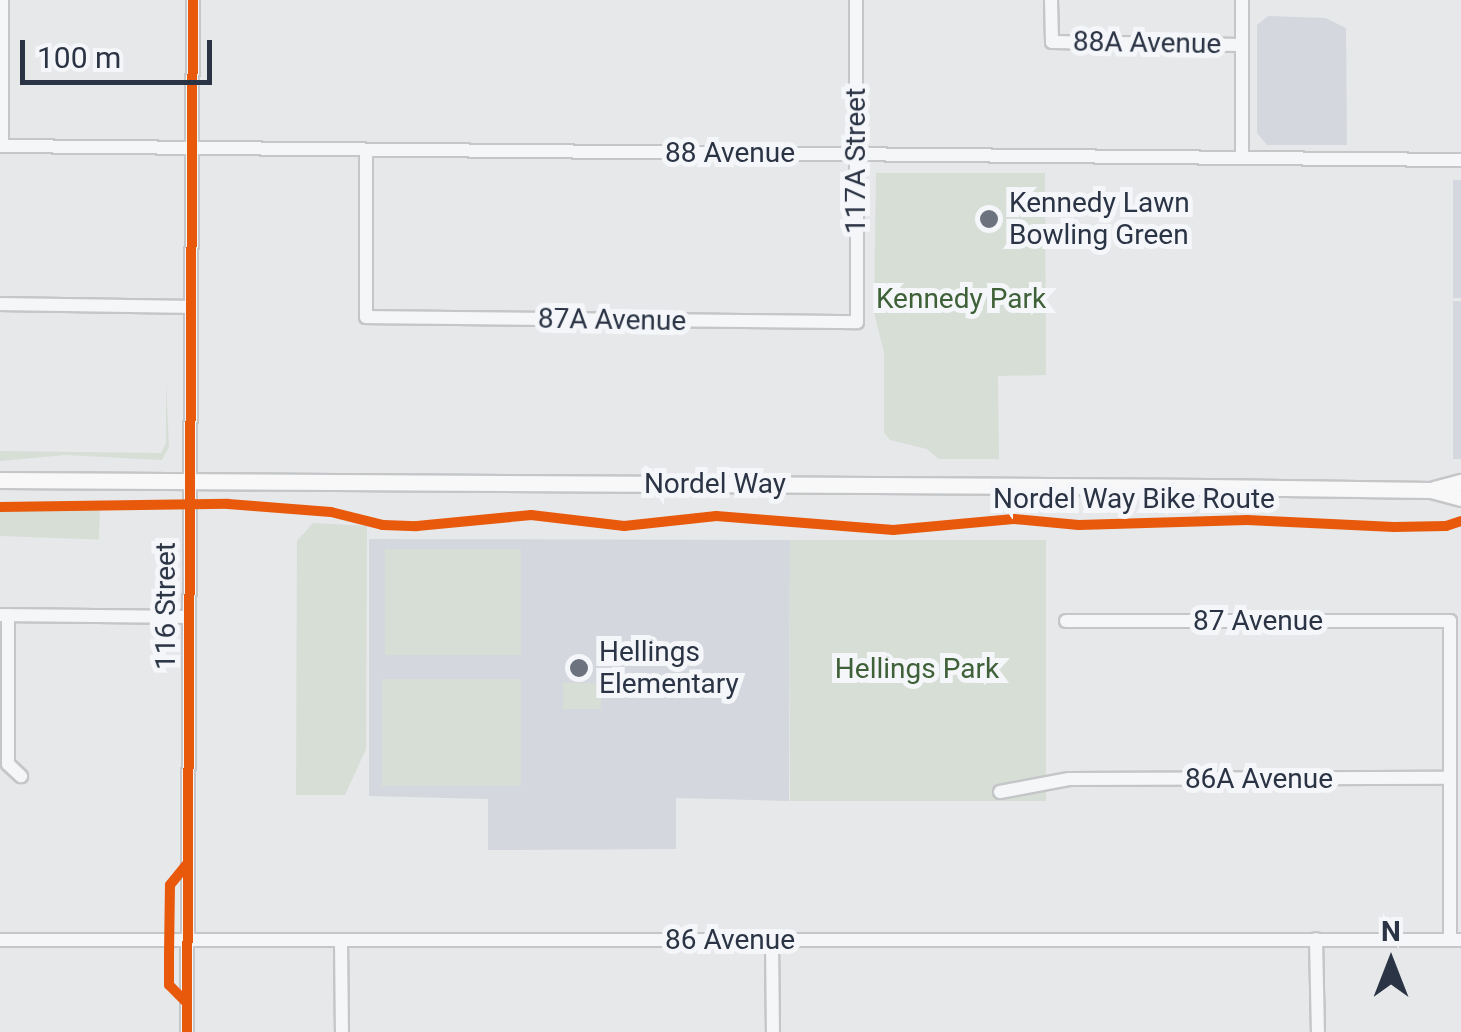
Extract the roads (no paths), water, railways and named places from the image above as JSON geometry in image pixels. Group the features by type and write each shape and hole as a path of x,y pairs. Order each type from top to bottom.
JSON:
{"main road":[{"name":"Nordel Way","path":"0,480 1431,490 1461,498"},
{"name":"Nordel Way","path":"1431,490 1461,482"}],"street":[{"path":"1,146 2,0"},
{"name":"116 Street","path":"188,1032 193,0"},
{"name":"117A Street","path":"856,0 857,322"},
{"name":"88A Avenue","path":"1051,0 1052,42 1242,45"},
{"path":"1242,0 1242,158"},
{"name":"88 Avenue","path":"1,146 1461,160"},
{"name":"87A Avenue","path":"366,150 366,317 857,322"},
{"path":"0,304 190,306"},
{"path":"21,776 4,767 4,615 188,617"},
{"name":"87 Avenue","path":"1066,620 1450,622 1450,778"},
{"path":"1450,778 1456,940"},
{"name":"86A Avenue","path":"1000,792 1068,779 1450,778"},
{"name":"86 Avenue","path":"0,940 1456,940"},
{"path":"772,940 772,1032"},
{"path":"1316,940 1318,1032"},
{"path":"341,941 342,1032"}],"place":[{"name":"Kennedy Lawn Bowling Green","path":"989,219"},
{"name":"Hellings Elementary","path":"579,668"}],"park label":[{"name":"Kennedy Park","path":"961,299"},
{"name":"Hellings Park","path":"917,669"}]}
